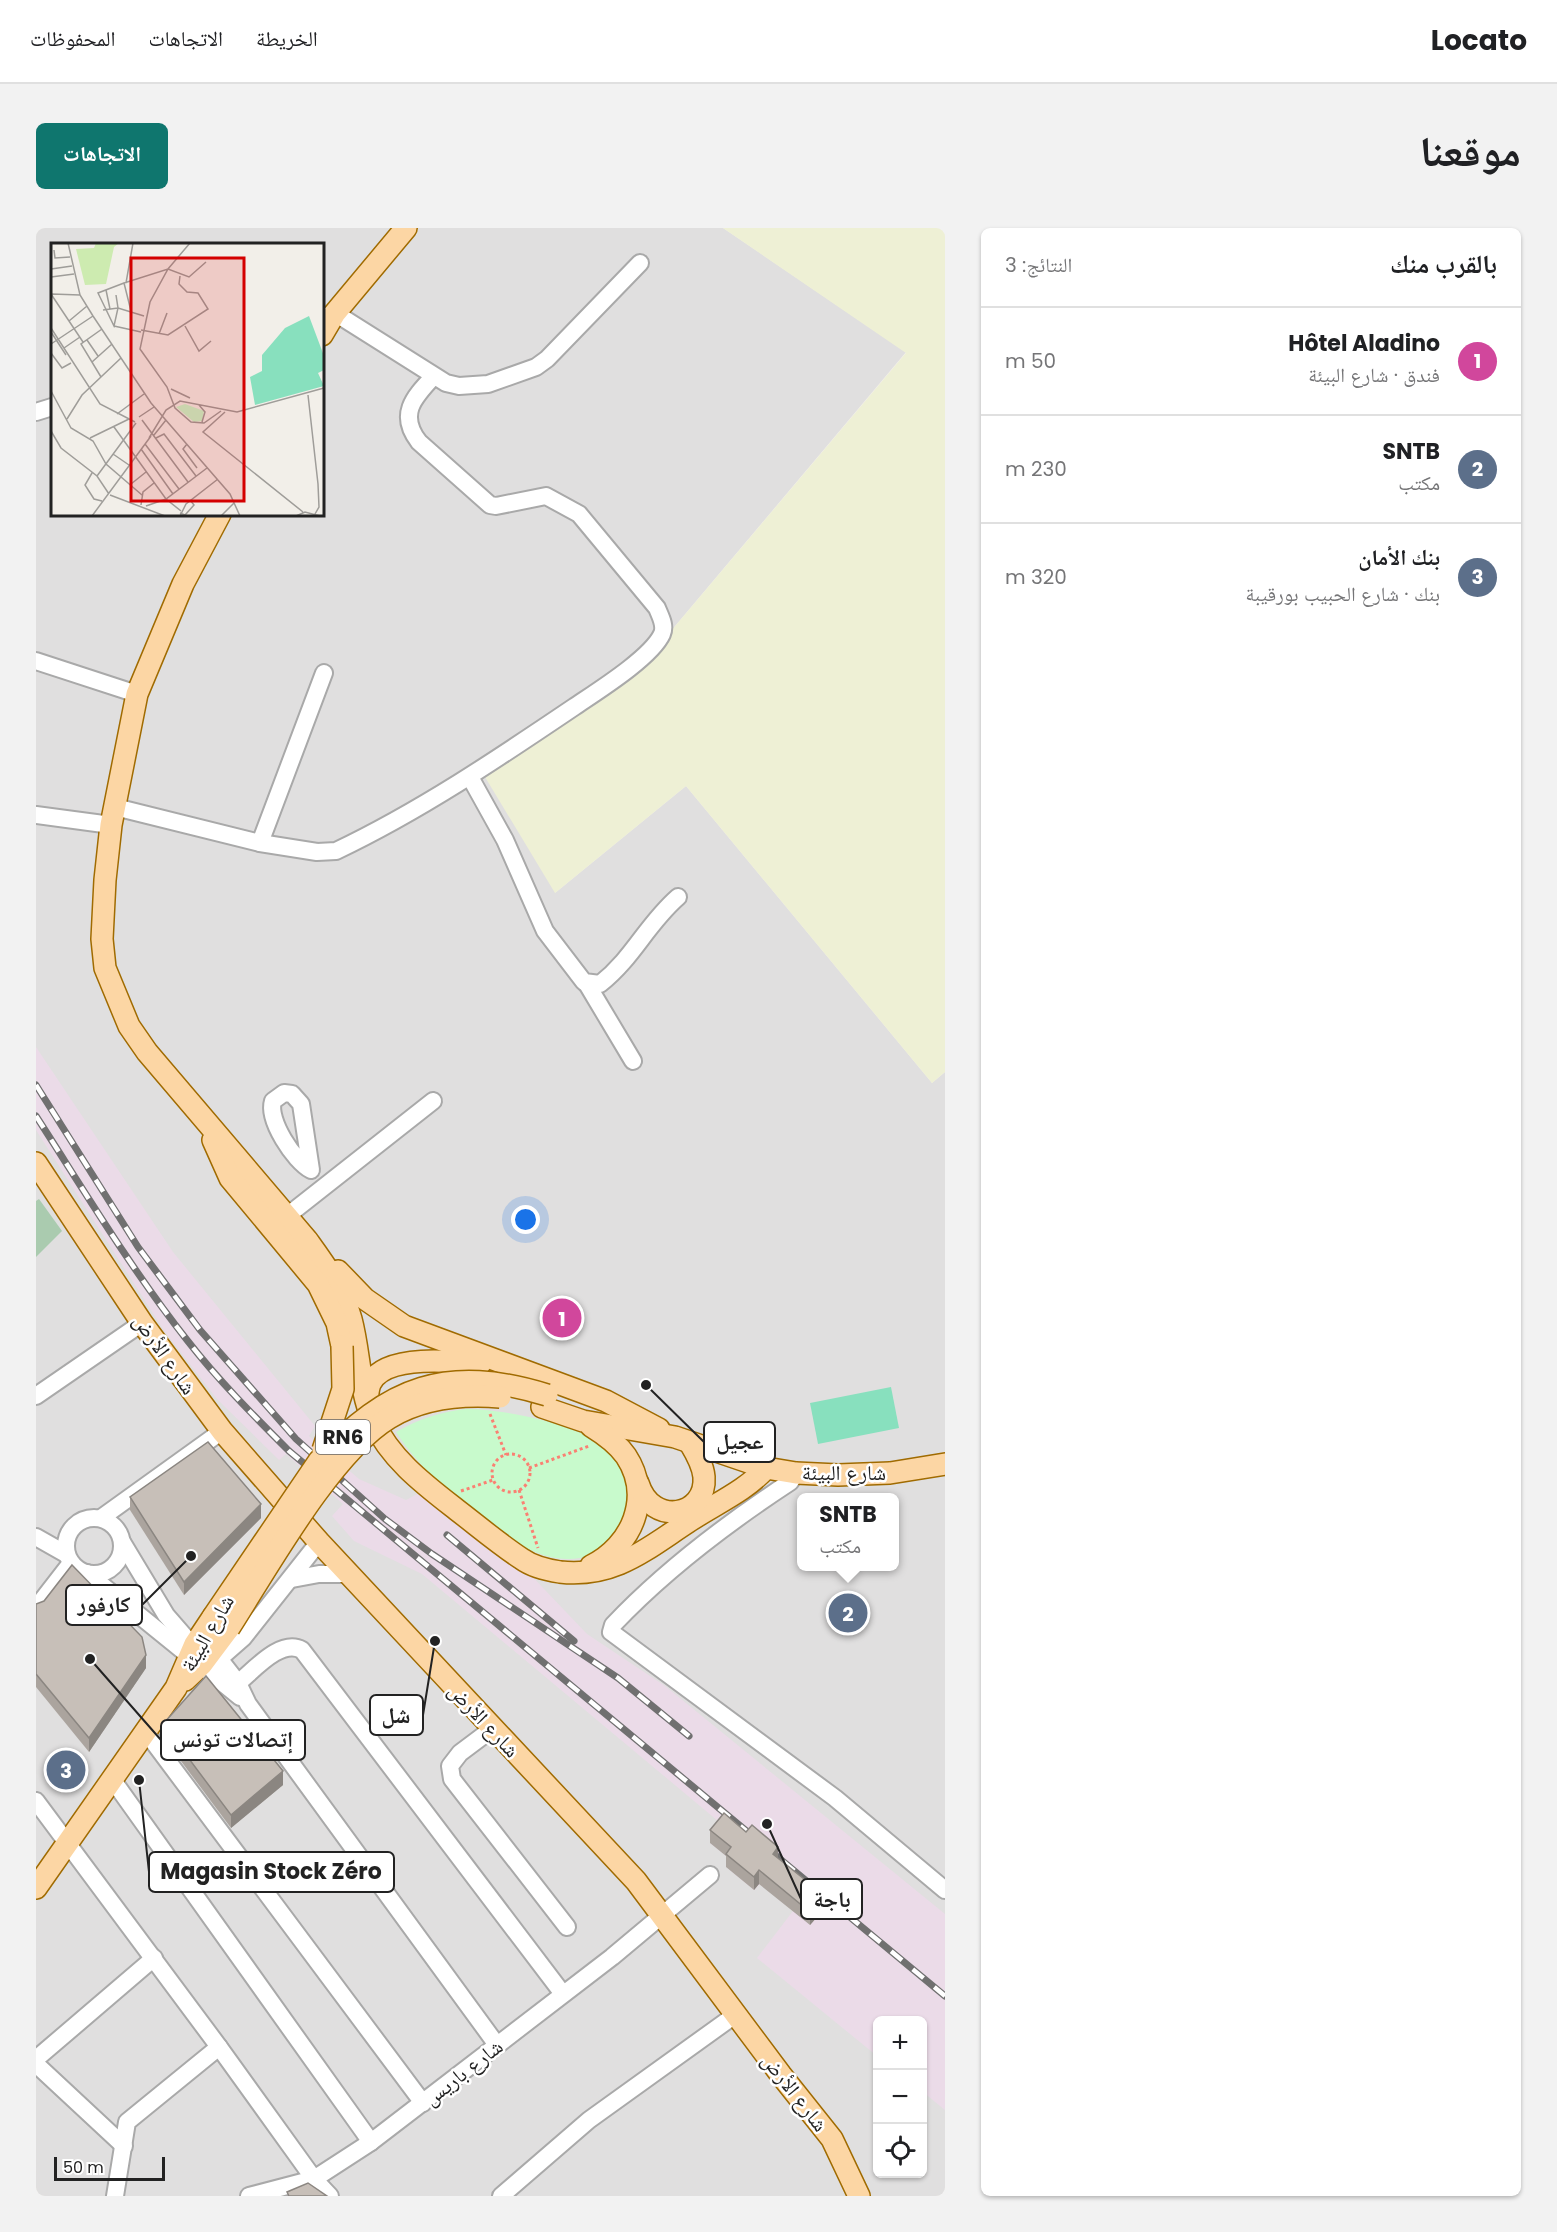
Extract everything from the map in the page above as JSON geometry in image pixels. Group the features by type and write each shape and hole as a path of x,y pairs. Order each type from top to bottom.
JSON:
{"main road":[{"path":"324,329 329,315 406,228"},
{"path":"219,516 183,584 137,694 113,816 105,880 102,939 105,968 129,1026 147,1052 307,1240 365,1299 394,1321 543,1393"},
{"path":"205,1120 230,1178 318,1284 337,1323 342,1346 343,1389 332,1429 314,1469"},
{"name":"شارع الأرض","path":"36,1163 142,1323 222,1431 319,1542 636,1881 661,1917 832,2139 859,2196"},
{"path":"307,1240 344,1297 352,1322 367,1402 373,1422 387,1446 422,1484 522,1560 544,1569 568,1572 594,1573 620,1565 689,1514 747,1485 766,1468"},
{"path":"367,1402 371,1381 378,1374 401,1364 457,1361 543,1393"},
{"name":"شارع البيئة","path":"146,1732 176,1688 204,1658 221,1622 314,1469 337,1442 381,1405 430,1385 474,1381 520,1387 766,1468 796,1473 838,1475 890,1473 945,1464"},
{"name":"شارع البيئة","path":"221,1622 333,1473 358,1444 389,1418 435,1400 477,1395 543,1393 583,1421 676,1437"},
{"path":"583,1421 618,1446 636,1477 644,1499 651,1507 672,1513 689,1514"},
{"path":"676,1437 704,1478 698,1498 689,1514"},
{"path":"568,1572 603,1560 624,1540 637,1513 636,1477"},
{"name":"RN6","path":"36,1888 146,1732"}],"street":[{"path":"329,315 434,377 452,384 471,386 504,380 536,367 640,263"},
{"path":"36,815 113,816 317,852 336,850 470,777 632,665 658,640 663,625 657,608 579,514 546,496 502,505 490,505 419,442 411,430 409,417 411,404 434,377"},
{"path":"36,412 51,407"},
{"path":"36,661 137,694"},
{"path":"260,843 324,673"},
{"path":"470,777 505,840 545,931 568,964 587,984 633,1061"},
{"path":"587,984 600,984 616,971 635,950 654,920 678,897"},
{"path":"287,1216 433,1101"},
{"path":"311,1170 322,1188"},
{"path":"36,1396 142,1323"},
{"path":"100,1518 222,1431"},
{"path":"796,1473 790,1482 699,1547 635,1601 613,1625 613,1635 835,1798 945,1890"},
{"path":"689,1514 699,1547"},
{"path":"39,1538 86,1518 100,1518 111,1523 118,1531 122,1542 166,1615 248,1704 497,2045"},
{"path":"36,1608 69,1558 66,1538 74,1525"},
{"path":"39,1538 238,1683 248,1704"},
{"path":"87,1573 109,1570 122,1552 122,1542"},
{"path":"204,1658 243,1638 319,1542"},
{"path":"292,1579 319,1574 350,1574"},
{"path":"238,1683 282,1648 296,1646 302,1650 563,1994"},
{"path":"492,1729 455,1759 450,1766 452,1779 567,1927"},
{"path":"146,1732 423,2103"},
{"path":"112,1779 371,2142"},
{"path":"36,1802 154,1958 314,2179 330,2196"},
{"name":"شارع باريس","path":"249,2196 278,2193 314,2179 371,2142 563,1994 711,1875"},
{"path":"124,2146 36,2061 154,1958"},
{"path":"509,2193 589,2120 735,2014"},
{"path":"115,2196 127,2122 219,2047"}],"path":[{"path":"488,1409 506,1455"},
{"path":"529,1468 590,1446"},
{"path":"506,1455 523,1458 529,1468 528,1481 519,1490 507,1492 493,1480 495,1462 506,1455"},
{"path":"452,1494 493,1480"},
{"path":"519,1490 540,1555"}],"shaded area":[{"path":"36,228 723,228 906,352 649,657 555,893 686,786 932,1083 945,1072 945,2196 36,2196"},
{"path":"36,1047 173,1252 315,1426 309,1436 359,1479 406,1500 421,1492 524,1568 587,1634 665,1686 945,1914 945,2110 927,2095 927,2016 873,2016 873,2053 757,1958 793,1911 760,1884 754,1890 726,1867 731,1860 710,1843 724,1826 422,1574 354,1541 332,1516 343,1504 286,1454 279,1460 217,1399 165,1332 36,1130"}],"green space":[{"path":"723,228 945,228 945,1072 932,1083 686,786 555,893 479,767 649,657 906,353"},
{"path":"39,1199 62,1231 36,1257 36,1201"},
{"path":"891,1387 899,1428 818,1444 810,1403"},
{"path":"466,1409 501,1412 565,1427 584,1434 612,1453 622,1469 627,1486 627,1504 614,1536 602,1549 586,1557 567,1559 554,1558 518,1544 495,1529 432,1476 396,1432 430,1417"}],"building":[{"path":"208,1442 261,1504 184,1582 130,1497"},
{"path":"72,1565 142,1637 146,1655 89,1738 36,1674 36,1604 44,1601"},
{"path":"206,1676 283,1771 231,1815 163,1724"},
{"path":"724,1813 746,1832 752,1825 778,1847 773,1854 824,1895 810,1912 759,1870 754,1877 726,1854 731,1847 710,1830"},
{"path":"308,2183 327,2196 289,2196 287,2192"}],"railway":[{"path":"36,1085 138,1247 200,1330 296,1439 385,1519 432,1554 618,1678 689,1736"},
{"path":"36,1116 109,1230 166,1313 199,1355 289,1451 945,1996"},
{"path":"447,1535 574,1641"}],"place":[{"name":"Hôtel Aladino","path":"562,1318"},
{"name":"عجيل","path":"646,1385"},
{"name":"كارفور","path":"191,1556"},
{"name":"SNTB","path":"848,1613"},
{"name":"شل","path":"435,1641"},
{"name":"إتصالات تونس","path":"90,1659"},
{"name":"بنك الأمان","path":"66,1770"},
{"name":"Magasin Stock Zéro","path":"139,1780"},
{"name":"باجة","path":"767,1824"}]}
